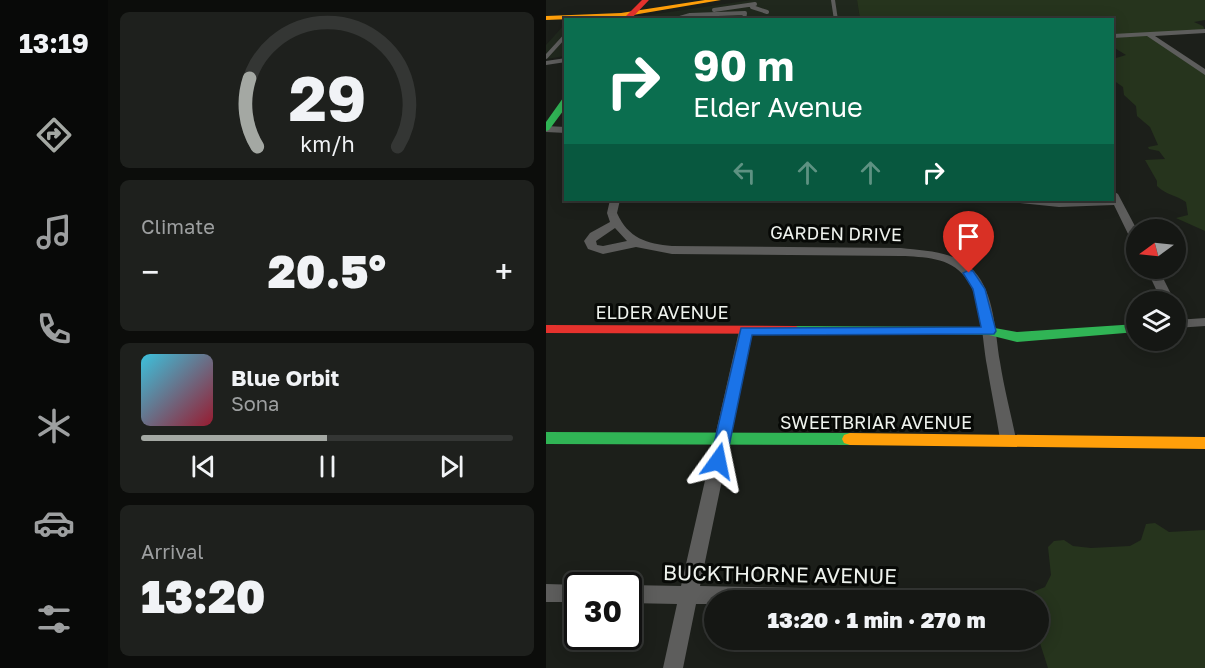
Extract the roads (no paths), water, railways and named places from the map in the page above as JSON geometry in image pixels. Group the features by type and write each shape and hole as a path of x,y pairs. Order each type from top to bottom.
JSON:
{"main road":[{"path":"549,6 638,7 718,0"},
{"path":"546,18 621,15 638,7"},
{"path":"589,16 600,18"},
{"path":"546,129 564,103"},
{"name":"ELDER AVENUE","path":"546,329 989,331 1017,337 1126,329"},
{"name":"SWEETBRIAR AVENUE","path":"546,438 869,441 1008,439 1205,443"}],"street":[{"path":"1114,36 1150,36 1205,31"},
{"path":"1150,36 1205,73"},
{"path":"546,63 564,60"},
{"path":"546,129 564,130"},
{"path":"1115,198 1126,219"},
{"path":"615,201 612,213 616,223 628,238 636,243"},
{"path":"1030,201 1059,204 1087,201"},
{"name":"GARDEN DRIVE","path":"616,223 594,235 590,241 592,247 603,250 636,243 672,250 901,252 936,255 956,263 969,273 979,289 989,331 998,393 1008,439"},
{"path":"1186,323 1205,322"},
{"path":"673,668 746,331"},
{"path":"546,593 564,593"},
{"name":"BUCKTHORNE AVENUE","path":"642,594 704,594"}],"lane":[{"path":"833,0 836,18"},
{"path":"744,18 745,13 755,4"},
{"path":"682,18 755,4"},
{"path":"755,4 766,15"},
{"path":"699,14 745,13"},
{"path":"546,57 564,37"}]}
